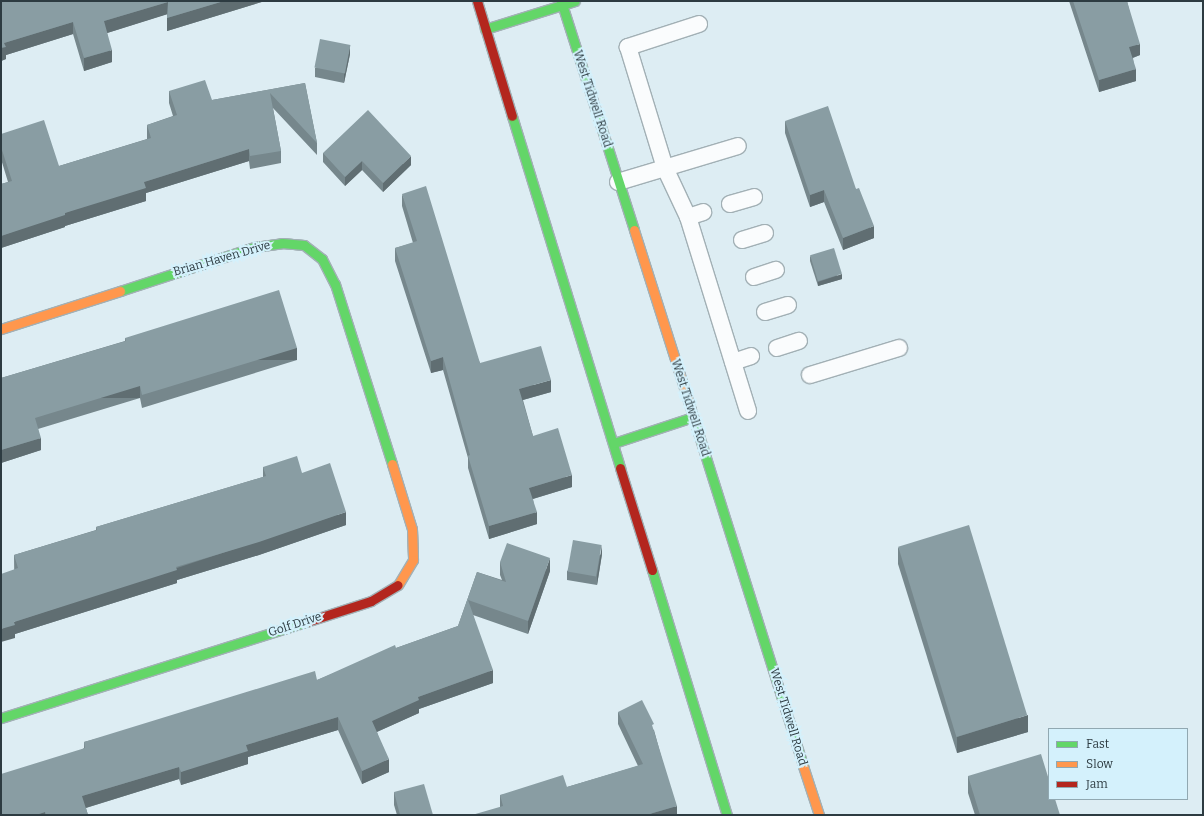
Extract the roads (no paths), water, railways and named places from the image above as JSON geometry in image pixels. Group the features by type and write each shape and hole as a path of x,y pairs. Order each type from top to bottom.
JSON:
{"main road":[{"path":"477,1 727,815"},
{"path":"485,29 561,3 576,1"},
{"name":"West Tidwell Road","path":"561,3 694,417 819,815"},
{"name":"Brian Haven Drive","path":"1,329 256,247 282,242 304,245 322,259 335,284 371,399"},
{"name":"Golf Drive","path":"1,718 371,601 400,584 413,560 412,529 371,399"},
{"path":"614,443 694,417"}],"lane":[{"path":"699,24 628,47 665,168 696,214 728,322 733,362 748,411"},
{"path":"618,182 738,146"},
{"path":"730,204 754,197"},
{"path":"742,240 765,232"},
{"path":"754,277 776,270"},
{"path":"765,312 788,305"},
{"path":"777,348 799,341"},
{"path":"810,375 898,348"},
{"path":"733,362 751,356"}]}
